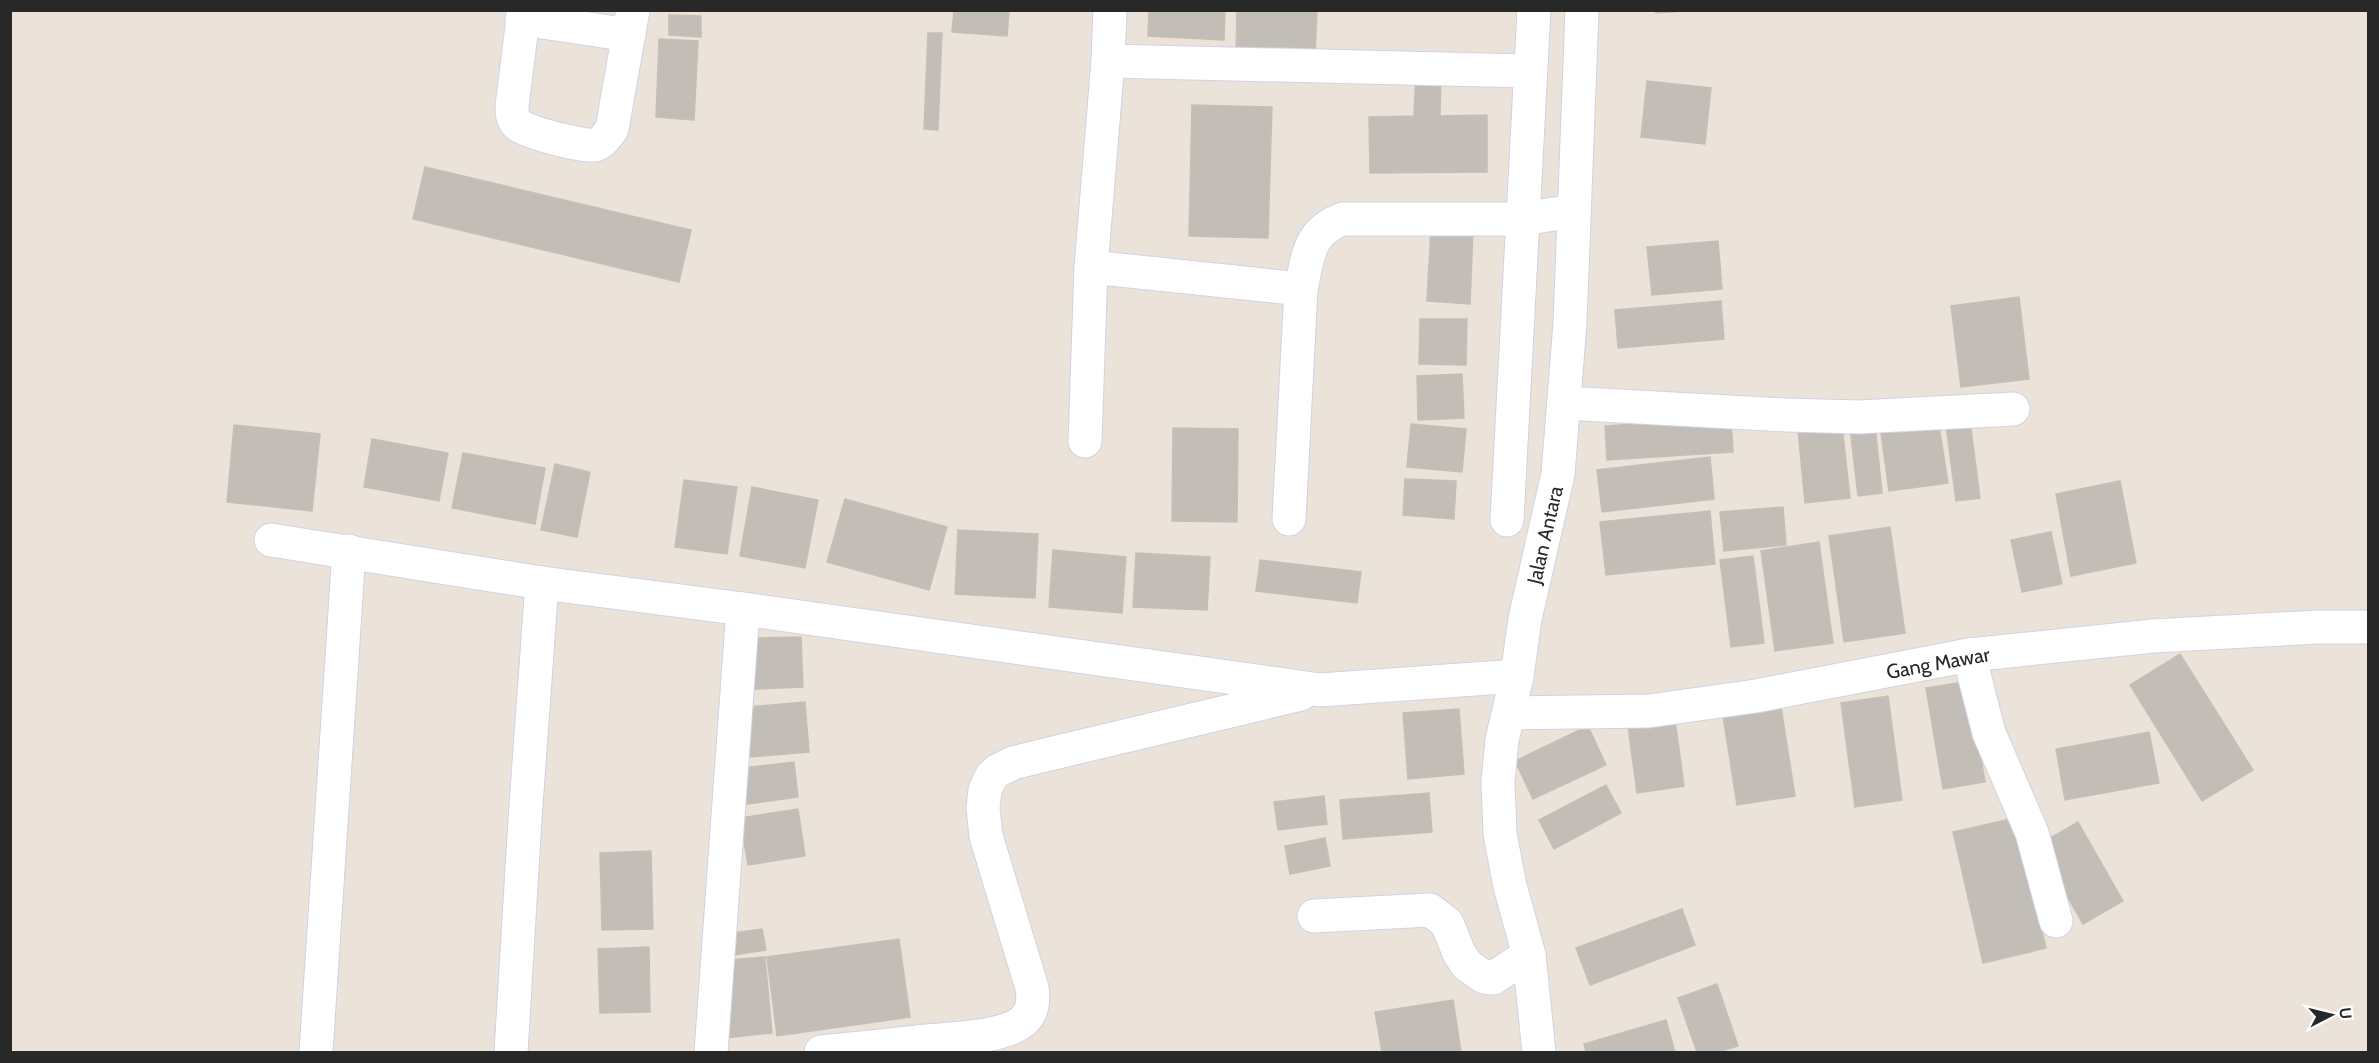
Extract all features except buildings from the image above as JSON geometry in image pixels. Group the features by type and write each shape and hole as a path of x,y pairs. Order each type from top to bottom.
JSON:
{"street":[{"path":"1085,441 1091,267 1110,10"},
{"path":"1507,520 1534,10"},
{"name":"Jalan Antara","path":"1539,1053 1529,955 1510,886 1500,834 1498,782 1502,740 1509,713 1525,619 1558,474 1570,323 1582,10"},
{"path":"523,15 631,23 612,129 604,140 594,145 534,134 518,126 513,118 512,106 523,15"},
{"path":"1108,61 1530,71"},
{"path":"1289,519 1301,289 1310,248 1318,233 1343,219 1522,219 1574,211"},
{"path":"1091,267 1301,289"},
{"path":"1564,404 1859,417 2013,409"},
{"path":"271,540 542,583 1320,690"},
{"path":"316,1053 349,551"},
{"path":"511,1053 542,583"},
{"path":"711,1053 743,609"},
{"name":"Gang Mawar","path":"1509,713 1649,711 1756,696 1969,655 2153,636 2318,627 2367,629"},
{"path":"1969,655 1989,733 2032,833 2056,921"},
{"path":"821,1053 980,1035 1014,1027 1025,1020 1032,1009 1034,1001 1032,988 986,836 983,808 985,790 997,771 1013,763 1320,690 1516,675"},
{"path":"1314,916 1430,910 1447,923 1467,965 1484,977 1493,978 1529,955"}]}
